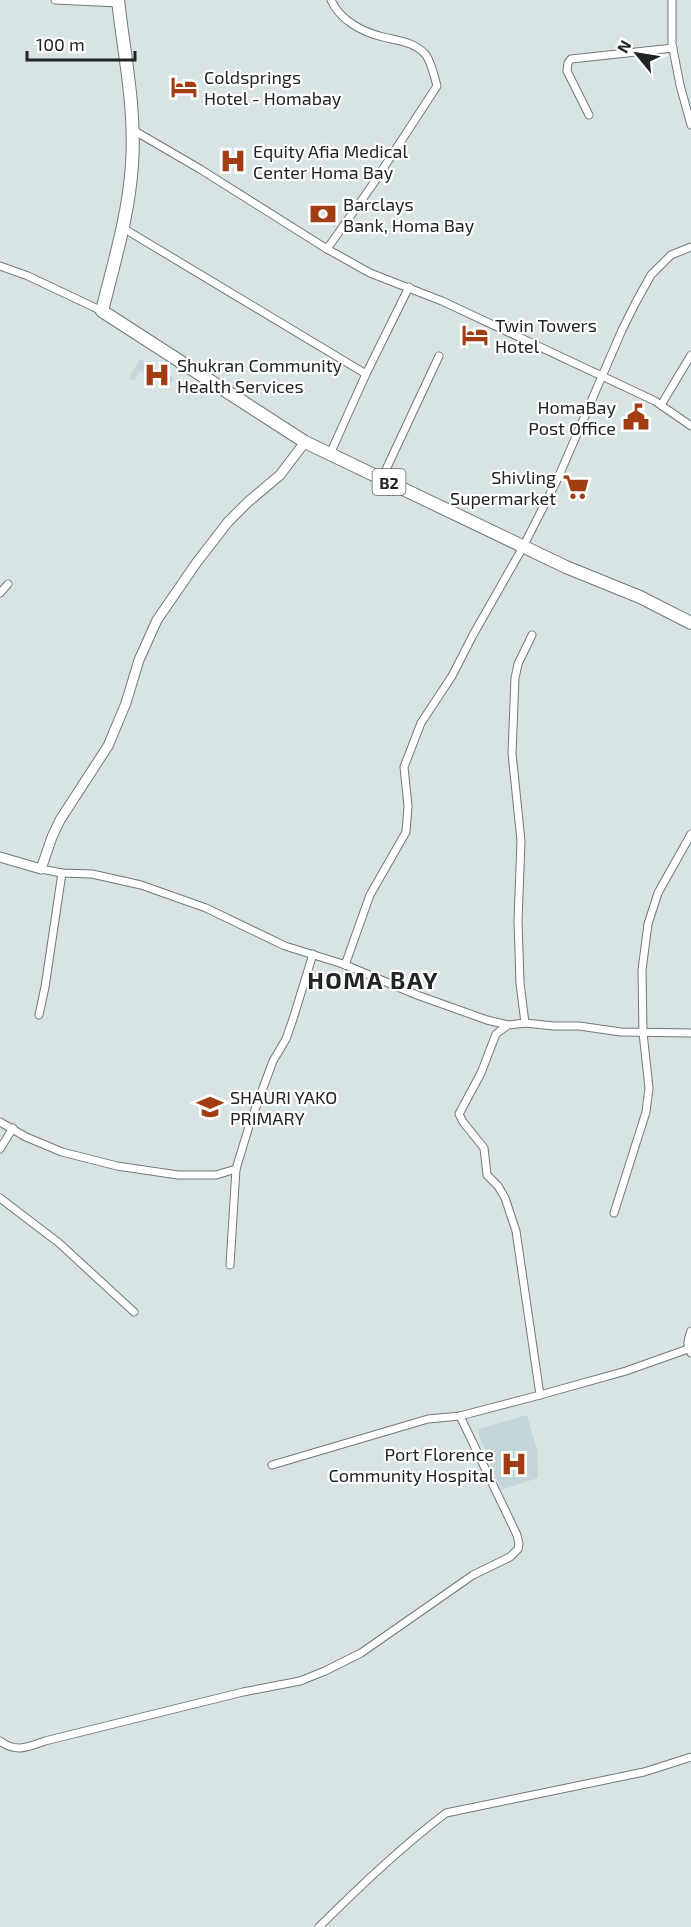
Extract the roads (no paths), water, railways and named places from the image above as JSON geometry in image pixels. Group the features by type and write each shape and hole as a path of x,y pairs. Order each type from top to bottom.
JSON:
{"highway":[{"path":"102,311 123,228 131,174 133,130 118,1"},
{"name":"B2","path":"102,311 304,442 523,547 640,597 691,623"}],"street":[{"path":"55,0 118,1"},
{"path":"327,249 382,170 436,86 432,67 425,55 409,42 380,36 353,25 336,11 331,0"},
{"path":"672,0 673,48 691,126"},
{"path":"589,115 567,71 571,59 673,48"},
{"path":"133,130 370,273 442,300 603,376 661,405 691,426"},
{"path":"123,228 366,374"},
{"path":"343,964 345,965 370,895 406,832 408,806 404,767 421,723 452,676 523,547 558,478 622,330 651,275 671,255 691,247"},
{"path":"0,266 28,276 102,311"},
{"path":"330,454 409,287"},
{"path":"661,405 691,355"},
{"path":"382,478 439,356"},
{"path":"41,868 60,820 108,746 126,703 139,660 157,620 228,522 280,475 304,442"},
{"path":"0,593 8,584"},
{"path":"525,1023 520,983 518,921 521,841 512,753 515,678 520,658 532,635"},
{"path":"614,1213 646,1112 648,1079 642,970 648,924 658,892 691,834"},
{"path":"0,857 62,873 92,874 141,885 206,909 285,946 343,964 455,1010 508,1025 525,1023 644,1033 691,1033"},
{"path":"39,1015 62,873"},
{"path":"230,1265 236,1169 273,1061 286,1039 313,954"},
{"path":"508,1025 496,1034 476,1082 459,1114 484,1148 488,1175 505,1198 516,1231 540,1395"},
{"path":"0,1122 26,1137 62,1152 117,1166 178,1175 216,1175 236,1169"},
{"path":"0,1149 13,1128"},
{"path":"0,1198 59,1243 134,1312"},
{"path":"272,1465 428,1419 460,1416 626,1371 690,1351 688,1340 691,1331"},
{"path":"0,1741 17,1749 27,1748 66,1736 231,1695 300,1681 361,1653 473,1575 510,1557 518,1549 517,1535 460,1416"},
{"path":"319,1927 423,1830 447,1813 644,1772 691,1757"}],"place":[{"name":"Coldsprings Hotel - Homabay","path":"184,87"},
{"name":"Equity Afia Medical Center Homa Bay","path":"233,161"},
{"name":"Barclays Bank, Homa Bay","path":"323,214"},
{"name":"Twin Towers Hotel","path":"475,335"},
{"name":"Shukran Community Health Services","path":"157,375"},
{"name":"HomaBay Post Office","path":"636,417"},
{"name":"Shivling Supermarket","path":"576,487"},
{"name":"SHAURI YAKO PRIMARY","path":"210,1107"},
{"name":"Port Florence Community Hospital","path":"514,1464"}],"district":[{"name":"HOMA BAY","path":"373,979"}]}
